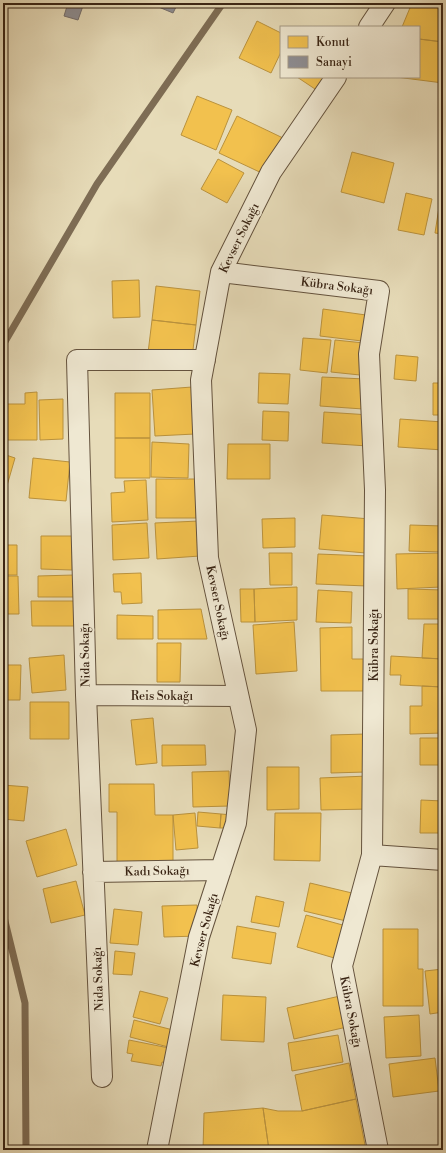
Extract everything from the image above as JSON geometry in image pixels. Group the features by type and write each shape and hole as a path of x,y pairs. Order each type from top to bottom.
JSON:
{"street":[{"path":"370,26 385,3"},
{"name":"Kevser Sokağı","path":"157,1150 199,937 236,823 246,730 208,558 201,380 221,272 271,172 335,78"},
{"name":"Kübra Sokağı","path":"221,272 379,291 369,354 375,490 372,855 342,966 378,1150"},
{"name":"Nida Sokağı","path":"102,1077 86,695 77,360 205,360"},
{"name":"Reis Sokağı","path":"86,695 238,696"},
{"path":"372,855 443,860"},
{"name":"Kadı Sokağı","path":"93,872 221,870"}],"building: Konut":[{"path":"412,3 443,3 443,42 420,39 420,26 402,26"},
{"path":"257,21 280,32 280,54 271,73 239,58"},
{"path":"420,39 443,42 443,83 404,78 420,78"},
{"path":"298,78 331,78 321,93"},
{"path":"197,96 232,110 216,150 181,135"},
{"path":"237,116 283,138 266,175 219,153"},
{"path":"352,152 394,163 384,203 341,192"},
{"path":"218,159 244,173 227,203 201,189"},
{"path":"443,188 443,234 435,233"},
{"path":"406,193 432,199 424,235 398,230"},
{"path":"139,280 140,317 113,318 112,281"},
{"path":"156,286 200,291 196,325 152,320"},
{"path":"323,309 366,315 362,341 320,336"},
{"path":"152,320 196,325 192,358 148,353"},
{"path":"303,338 331,340 327,373 300,370"},
{"path":"335,340 364,343 360,375 331,372"},
{"path":"396,355 418,357 416,381 394,379"},
{"path":"259,373 290,374 288,404 258,403"},
{"path":"322,377 365,379 363,409 320,406"},
{"path":"433,383 443,383 443,415 433,415"},
{"path":"192,387 195,434 155,436 152,390"},
{"path":"37,392 37,440 5,440 5,404 25,404 25,393"},
{"path":"115,393 150,393 150,438 115,438"},
{"path":"63,399 63,439 40,440 39,400"},
{"path":"263,411 289,412 288,441 262,440"},
{"path":"324,412 370,415 368,446 322,443"},
{"path":"400,419 443,422 443,450 398,447"},
{"path":"115,438 150,438 150,478 115,478"},
{"path":"152,442 189,444 188,478 151,477"},
{"path":"228,444 270,444 270,479 227,479"},
{"path":"3,454 15,458 4,496 3,496"},
{"path":"33,458 70,462 66,501 29,498"},
{"path":"156,479 197,479 196,518 156,518"},
{"path":"146,480 148,520 112,522 111,493 125,492 124,481"},
{"path":"322,515 370,519 366,553 319,549"},
{"path":"295,518 295,547 263,548 262,519"},
{"path":"199,521 200,556 157,559 155,523"},
{"path":"147,523 149,558 113,560 112,525"},
{"path":"410,525 443,526 443,552 409,551"},
{"path":"41,536 72,536 72,570 41,569"},
{"path":"3,545 17,545 17,575 3,575"},
{"path":"269,553 292,553 292,585 270,585"},
{"path":"440,553 441,587 397,589 396,554"},
{"path":"318,554 369,556 367,586 316,584"},
{"path":"141,573 142,603 122,604 121,592 114,592 113,574"},
{"path":"74,575 74,597 38,597 38,576"},
{"path":"3,576 18,576 19,614 3,614"},
{"path":"297,587 297,620 255,622 254,589"},
{"path":"240,589 254,589 255,622 241,622"},
{"path":"408,589 443,590 443,619 408,619"},
{"path":"318,590 352,592 351,623 316,622"},
{"path":"31,601 79,601 79,626 32,626"},
{"path":"201,609 207,639 158,639 158,610"},
{"path":"117,615 153,616 153,639 117,639"},
{"path":"294,622 297,671 256,674 253,625"},
{"path":"424,624 443,624 443,659 422,658"},
{"path":"352,627 352,659 364,659 364,691 321,691 320,628"},
{"path":"157,643 181,643 180,682 157,682"},
{"path":"64,655 66,690 32,693 29,658"},
{"path":"391,656 443,659 443,687 400,685 401,675 390,675"},
{"path":"3,665 21,665 20,700 3,700"},
{"path":"422,686 443,687 443,733 410,734 410,706 422,706"},
{"path":"30,702 69,702 69,739 30,739"},
{"path":"153,718 157,763 136,765 131,720"},
{"path":"366,734 366,772 331,773 331,735"},
{"path":"420,738 443,738 443,765 420,765"},
{"path":"162,745 205,745 206,765 162,766"},
{"path":"267,767 299,767 299,809 267,810"},
{"path":"229,771 230,806 193,807 192,772"},
{"path":"368,776 369,809 321,810 320,778"},
{"path":"109,784 154,784 155,815 173,815 173,867 117,867 117,812 109,812"},
{"path":"3,785 28,787 24,821 3,819"},
{"path":"421,800 443,801 443,833 420,833"},
{"path":"198,812 221,814 220,828 197,826"},
{"path":"195,813 198,848 176,850 173,815"},
{"path":"275,813 321,813 320,861 274,860"},
{"path":"221,814 232,815 231,828 220,828"},
{"path":"66,829 77,865 37,877 26,841"},
{"path":"76,881 85,915 51,923 43,889"},
{"path":"310,883 352,893 346,921 304,911"},
{"path":"256,896 284,902 279,927 251,922"},
{"path":"197,905 199,936 164,937 162,906"},
{"path":"114,909 142,912 138,945 110,943"},
{"path":"306,915 350,927 341,960 297,947"},
{"path":"237,926 276,933 271,964 232,958"},
{"path":"383,929 418,929 418,969 423,969 423,1006 383,1006"},
{"path":"115,951 135,953 132,975 113,974"},
{"path":"443,969 443,1012 430,1014 425,971"},
{"path":"140,991 168,998 160,1024 133,1017"},
{"path":"223,995 266,997 264,1042 221,1040"},
{"path":"340,996 347,1027 294,1039 287,1008"},
{"path":"419,1015 421,1056 386,1058 384,1017"},
{"path":"134,1020 177,1031 172,1048 130,1037"},
{"path":"338,1035 343,1062 292,1071 288,1043"},
{"path":"129,1040 174,1049 171,1064 162,1062 161,1066 131,1061 133,1054 127,1053"},
{"path":"435,1058 439,1091 393,1097 389,1064"},
{"path":"349,1063 356,1099 302,1111 295,1075"},
{"path":"356,1099 366,1150 269,1150 263,1108 278,1111 302,1111"},
{"path":"263,1108 269,1150 203,1150 204,1113"}],"building: Sanayi":[{"path":"68,3 84,3 78,20 64,16"},
{"path":"149,3 178,3 173,13"}],"waterway":[{"path":"3,345 97,184 223,3"},
{"path":"3,913 25,1003 26,1150"}]}
